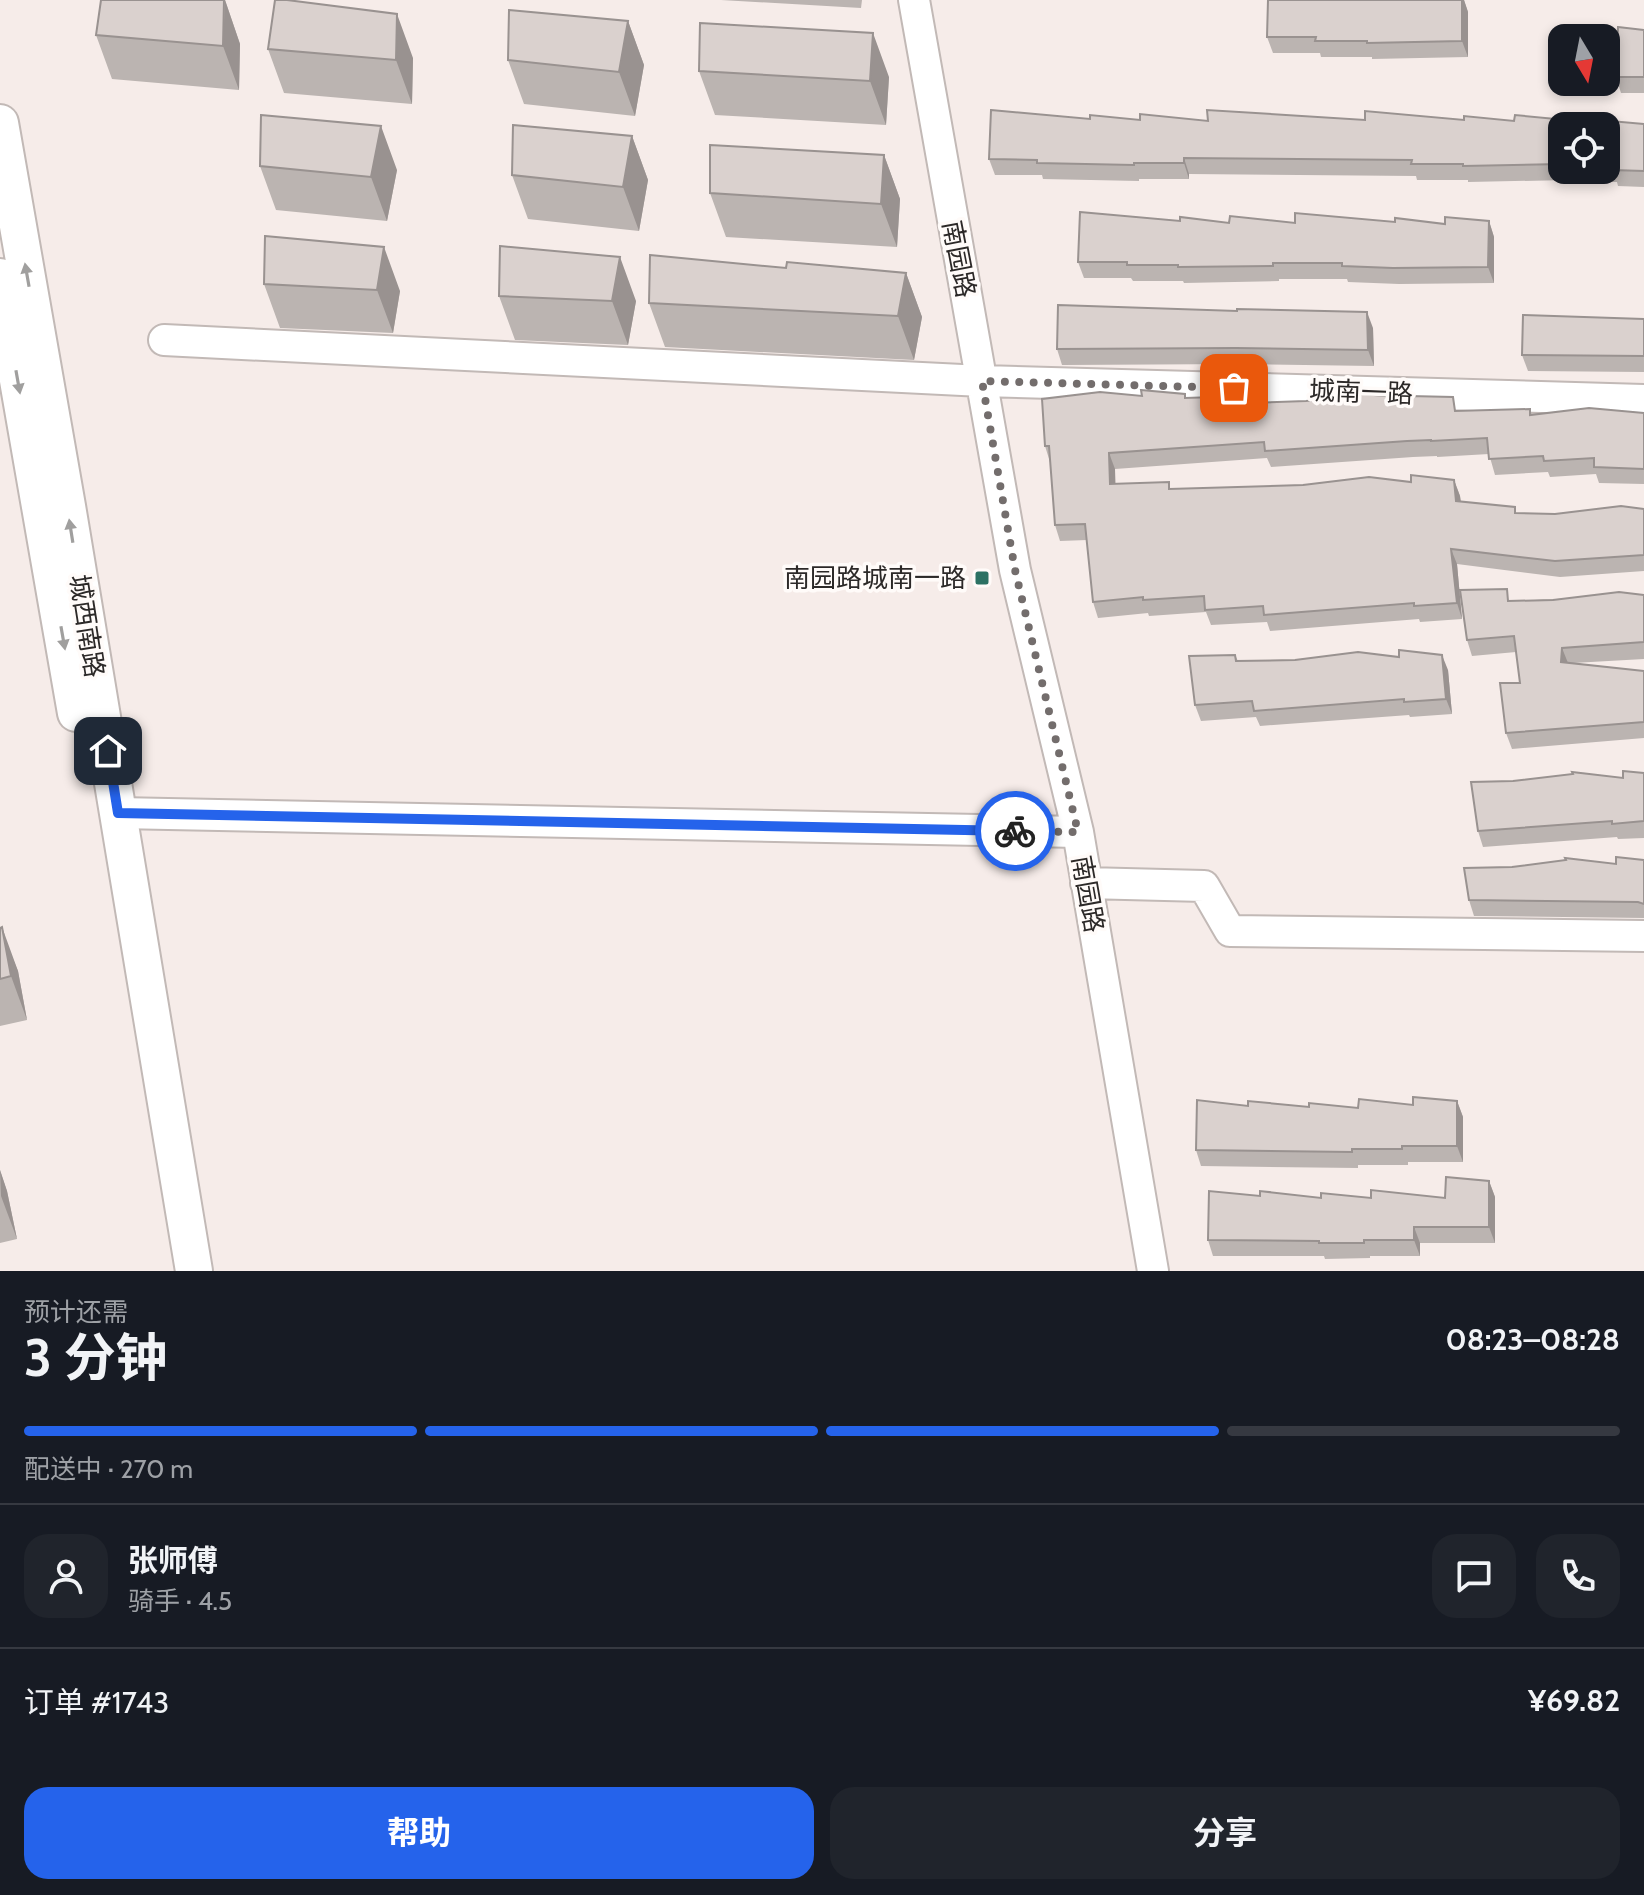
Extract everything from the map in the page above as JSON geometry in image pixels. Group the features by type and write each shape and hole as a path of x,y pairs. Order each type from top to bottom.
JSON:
{"main road":[{"name":"城西南路","path":"0,123 62,475 194,1271"},
{"name":"城西南路","path":"0,277 171,1271"}],"street":[{"name":"南园路","path":"914,0 1015,570 1078,832 1153,1271"},
{"name":"城南一路","path":"164,340 982,381 1644,400"},
{"path":"118,813 1078,832"},
{"path":"1086,883 1204,886 1230,931 1644,936"}],"building":[{"path":"101,0 224,0 223,46 96,35"},
{"path":"275,0 397,14 396,60 268,49"},
{"path":"1268,0 1462,0 1462,41 1367,43 1315,41 1316,37 1267,37"},
{"path":"509,10 628,21 619,72 508,60"},
{"path":"700,23 873,33 870,81 699,71"},
{"path":"1620,27 1644,30 1644,77 1620,77"},
{"path":"991,110 1140,120 1140,114 1208,121 1207,110 1365,120 1365,111 1464,120 1464,116 1514,121 1515,115 1548,118 1548,164 1463,166 1411,164 1412,160 1184,158 1184,163 1134,165 989,159"},
{"path":"261,115 381,126 371,177 260,166"},
{"path":"1620,122 1644,124 1644,171 1620,170"},
{"path":"513,125 632,136 623,187 512,175"},
{"path":"710,145 884,155 881,204 710,193"},
{"path":"1080,212 1229,223 1230,216 1295,223 1295,213 1395,222 1395,218 1445,224 1445,217 1489,221 1488,267 1393,268 1342,266 1342,263 1273,263 1273,266 1178,267 1127,265 1127,262 1078,262"},
{"path":"265,236 384,247 377,290 264,284"},
{"path":"500,246 620,257 612,301 499,296"},
{"path":"650,255 786,268 787,262 906,273 898,316 649,303"},
{"path":"1058,305 1367,312 1368,350 1057,349"},
{"path":"1523,315 1644,319 1644,356 1522,355"},
{"path":"1141,390 1185,394 1185,398 1246,396 1247,403 1306,401 1361,394 1410,398 1453,397 1455,411 1530,409 1530,415 1589,408 1644,413 1644,469 1594,467 1594,458 1544,461 1543,456 1489,459 1487,438 1265,451 1264,442 1109,453 1110,484 1169,482 1169,489 1303,485 1369,477 1411,482 1411,475 1454,480 1456,501 1515,507 1515,513 1555,514 1621,506 1644,509 1644,555 1555,561 1451,549 1457,603 1414,606 1414,603 1264,615 1263,606 1205,610 1204,596 1093,602 1085,524 1055,525 1042,399 1100,392 1142,396"},
{"path":"1507,589 1508,601 1553,600 1619,592 1644,595 1644,642 1562,648 1561,662 1644,671 1644,722 1506,733 1500,683 1520,683 1514,636 1467,640 1460,590"},
{"path":"1399,650 1442,655 1446,699 1404,702 1404,699 1254,711 1252,701 1195,705 1189,656 1235,655 1236,661 1295,660 1358,652 1399,657"},
{"path":"1623,771 1644,773 1644,821 1478,831 1471,782 1513,781 1572,772 1623,778"},
{"path":"1616,857 1644,860 1644,904 1469,900 1464,868 1512,867 1565,858 1616,864"},
{"path":"0,928 11,976 0,979"},
{"path":"1413,1097 1457,1101 1457,1146 1402,1146 1402,1149 1352,1149 1352,1152 1196,1150 1197,1100 1248,1106 1248,1101 1358,1108 1359,1099 1413,1105"},
{"path":"1446,1177 1489,1181 1489,1227 1414,1227 1414,1240 1364,1240 1364,1243 1208,1240 1209,1191 1260,1196 1260,1191 1321,1198 1321,1193 1371,1198 1371,1190 1445,1198"}],"way so far":[{"path":"1015,831 1078,832 1015,570 982,381 1234,388"}],"place":[{"name":"南园路城南一路","path":"982,578"}],"route":[{"path":"108,751 118,813 1015,831"}]}
